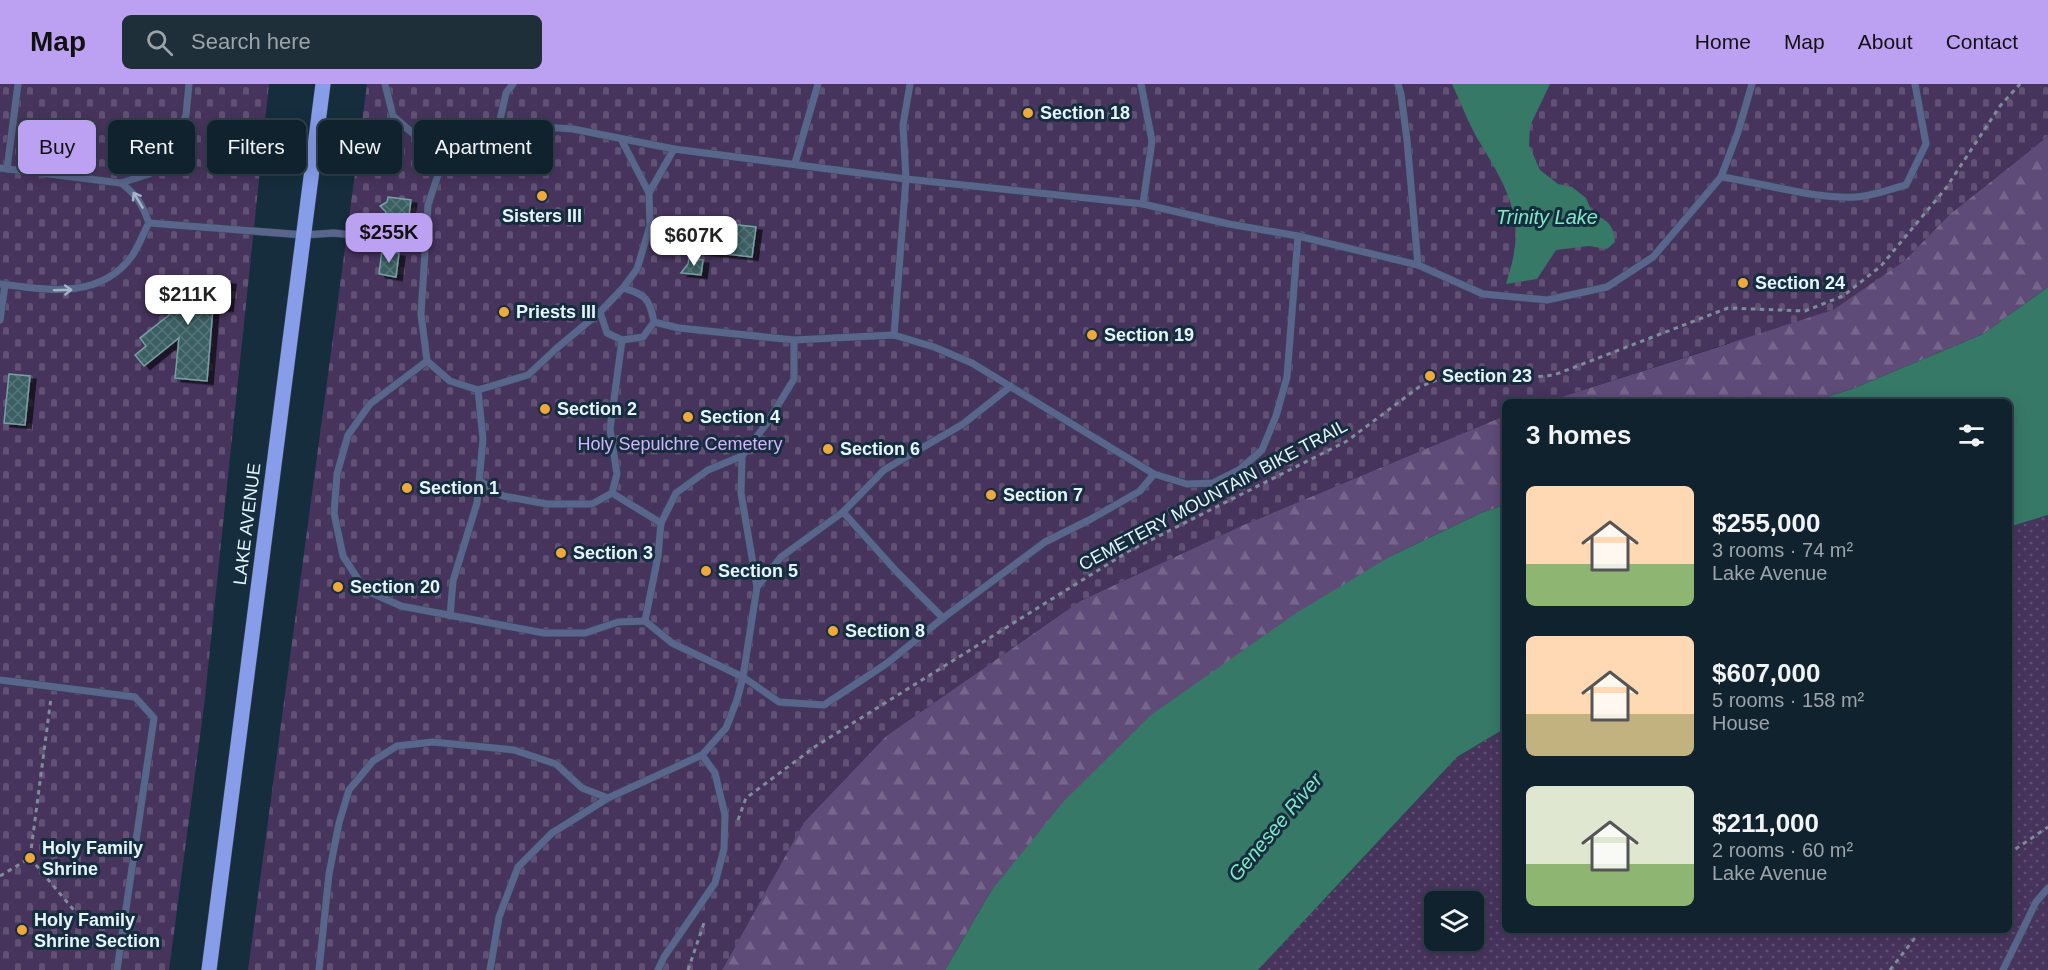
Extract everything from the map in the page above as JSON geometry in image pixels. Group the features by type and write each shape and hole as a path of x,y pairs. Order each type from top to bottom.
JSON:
{"main road":[{"name":"LAKE AVENUE","path":"209,970 324,84"}],"lane":[{"path":"18,84 4,169 121,183 149,174 172,154 186,115 189,84"},
{"path":"385,84 393,116 414,134"},
{"path":"500,120 506,93 513,84"},
{"path":"795,164 818,84"},
{"path":"894,335 906,179 903,125 910,84"},
{"path":"1141,84 1152,141 1143,204"},
{"path":"1398,84 1407,140 1418,265"},
{"path":"553,128 573,129 674,149 906,179 1143,204 1229,224 1299,236 1418,265 1483,294 1547,300 1607,287 1653,257 1721,177 1738,132 1752,84"},
{"path":"1721,177 1816,195 1858,197 1906,185 1926,144 1915,84"},
{"path":"438,174 428,205 421,314 427,361 450,381 478,390 528,375 600,312 637,269 650,226 649,193 621,139"},
{"path":"649,193 674,149"},
{"path":"0,320 2,284 49,290 74,290 97,284 119,271 134,254 149,223 133,192 121,183"},
{"path":"149,223 304,235 334,233 426,243"},
{"path":"654,322 678,328 794,340 894,335 934,347 972,363 1154,474 1187,484 1213,483 1239,470 1262,450 1276,416 1287,377 1299,236"},
{"path":"600,312 607,333 622,340 643,337 654,322 651,305 639,293 623,288"},
{"path":"480,481 503,496 546,504 592,504 612,493 617,474 610,429 622,340"},
{"path":"645,621 658,556 661,523 676,493 708,470 742,456 767,423 795,379 794,340"},
{"path":"427,361 370,404 348,435 337,474 334,513 343,556 365,590 401,606 544,633 585,633 618,622 645,621 672,643 742,677 779,702 824,705 886,664 1045,542 1140,491 1154,474"},
{"path":"758,587 781,557 843,512 884,470 963,424 1011,386"},
{"path":"450,616 453,581 477,503 480,481 483,439 478,390"},
{"path":"490,970 499,917 518,867 552,833 608,798 702,755 726,728 737,700 758,587 741,493 742,456"},
{"path":"612,493 661,523"},
{"path":"843,512 897,572 943,618"},
{"path":"0,680 135,697 154,718 117,970"},
{"path":"319,970 329,874 339,823 349,790 373,761 397,746 433,742 514,750 556,764 582,788 608,798"},
{"path":"658,970 664,957 715,883 724,849 725,815 715,773 702,755"},
{"path":"2003,970 2036,902 2048,888"}],"path":[{"name":"CEMETERY MOUNTAIN BIKE TRAIL","path":"735,830 746,798 816,746 1130,551 1347,441 1419,387 1458,372 1524,378 1554,375 1728,308 1805,311 1843,296 1888,258 1946,188 2000,106 2020,84"},
{"path":"53,687 30,858 83,921 124,926"},
{"path":"2012,851 2048,826"},
{"path":"0,876 30,858"},
{"path":"688,970 706,916"},
{"path":"1890,970 1919,933"}],"green space":[{"path":"0,84 269,84 265,120 207,120 207,174 260,174 204,706 169,970 0,970"},
{"name":"Holy Sepulchre Cemetery","path":"367,84 2048,84 2048,136 1950,214 1903,262 1833,310 1554,399 1502,399 1502,417 1243,525 1080,601 886,736 804,822 722,970 248,970 355,174 402,174 402,120 362,120"},
{"path":"2048,136 2048,287 1983,334 1852,389 1820,399 1554,399 1728,344 1903,262 1950,214"},
{"path":"1502,417 1502,506 1481,513 1391,556 991,891 945,970 722,970 804,822 886,736 1080,601 1243,525"},
{"path":"2048,515 2048,970 1258,970 1457,757 1502,730 1502,933 2012,933 2012,526"}],"water":[{"name":"Trinity Lake","path":"1452,84 1550,84 1530,126 1529,145 1540,170 1558,184 1572,187 1586,198 1593,214 1606,221 1612,228 1615,242 1607,249 1589,246 1556,250 1537,279 1506,284 1513,260 1516,237 1512,208 1502,181 1472,129"},
{"path":"2048,287 2048,515 2012,526 2012,399 1820,399 1852,389 1983,334"},
{"name":"Genesee River","path":"1502,506 1502,730 1457,757 1258,970 945,970 991,891 1064,801 1151,715 1296,613 1391,556 1481,513"}],"building":[{"path":"388,197 411,200 409,215 402,214 401,219 385,217 386,212 380,206 387,202"},
{"path":"695,220 756,227 752,257 691,250"},
{"path":"382,250 399,253 396,277 379,274"},
{"path":"689,258 703,260 701,275 681,273 688,264"},
{"path":"173,276 230,281 227,308 213,307 207,381 175,378 179,338 144,366 135,355 146,346 140,338 169,315"},
{"path":"9,374 30,376 25,425 4,423"}],"place":[{"name":"Section 18","path":"1028,113"},
{"name":"Sisters III","path":"542,196"},
{"name":"Section 24","path":"1743,283"},
{"name":"Priests III","path":"504,312"},
{"name":"Section 19","path":"1092,335"},
{"name":"Section 23","path":"1430,376"},
{"name":"Section 2","path":"545,409"},
{"name":"Section 4","path":"688,417"},
{"name":"Section 6","path":"828,449"},
{"name":"Section 1","path":"407,488"},
{"name":"Section 7","path":"991,495"},
{"name":"Section 3","path":"561,553"},
{"name":"Section 5","path":"706,571"},
{"name":"Section 20","path":"338,587"},
{"name":"Section 8","path":"833,631"},
{"name":"Holy Family Shrine","path":"30,858"},
{"name":"Holy Family Shrine Section","path":"22,930"}]}
